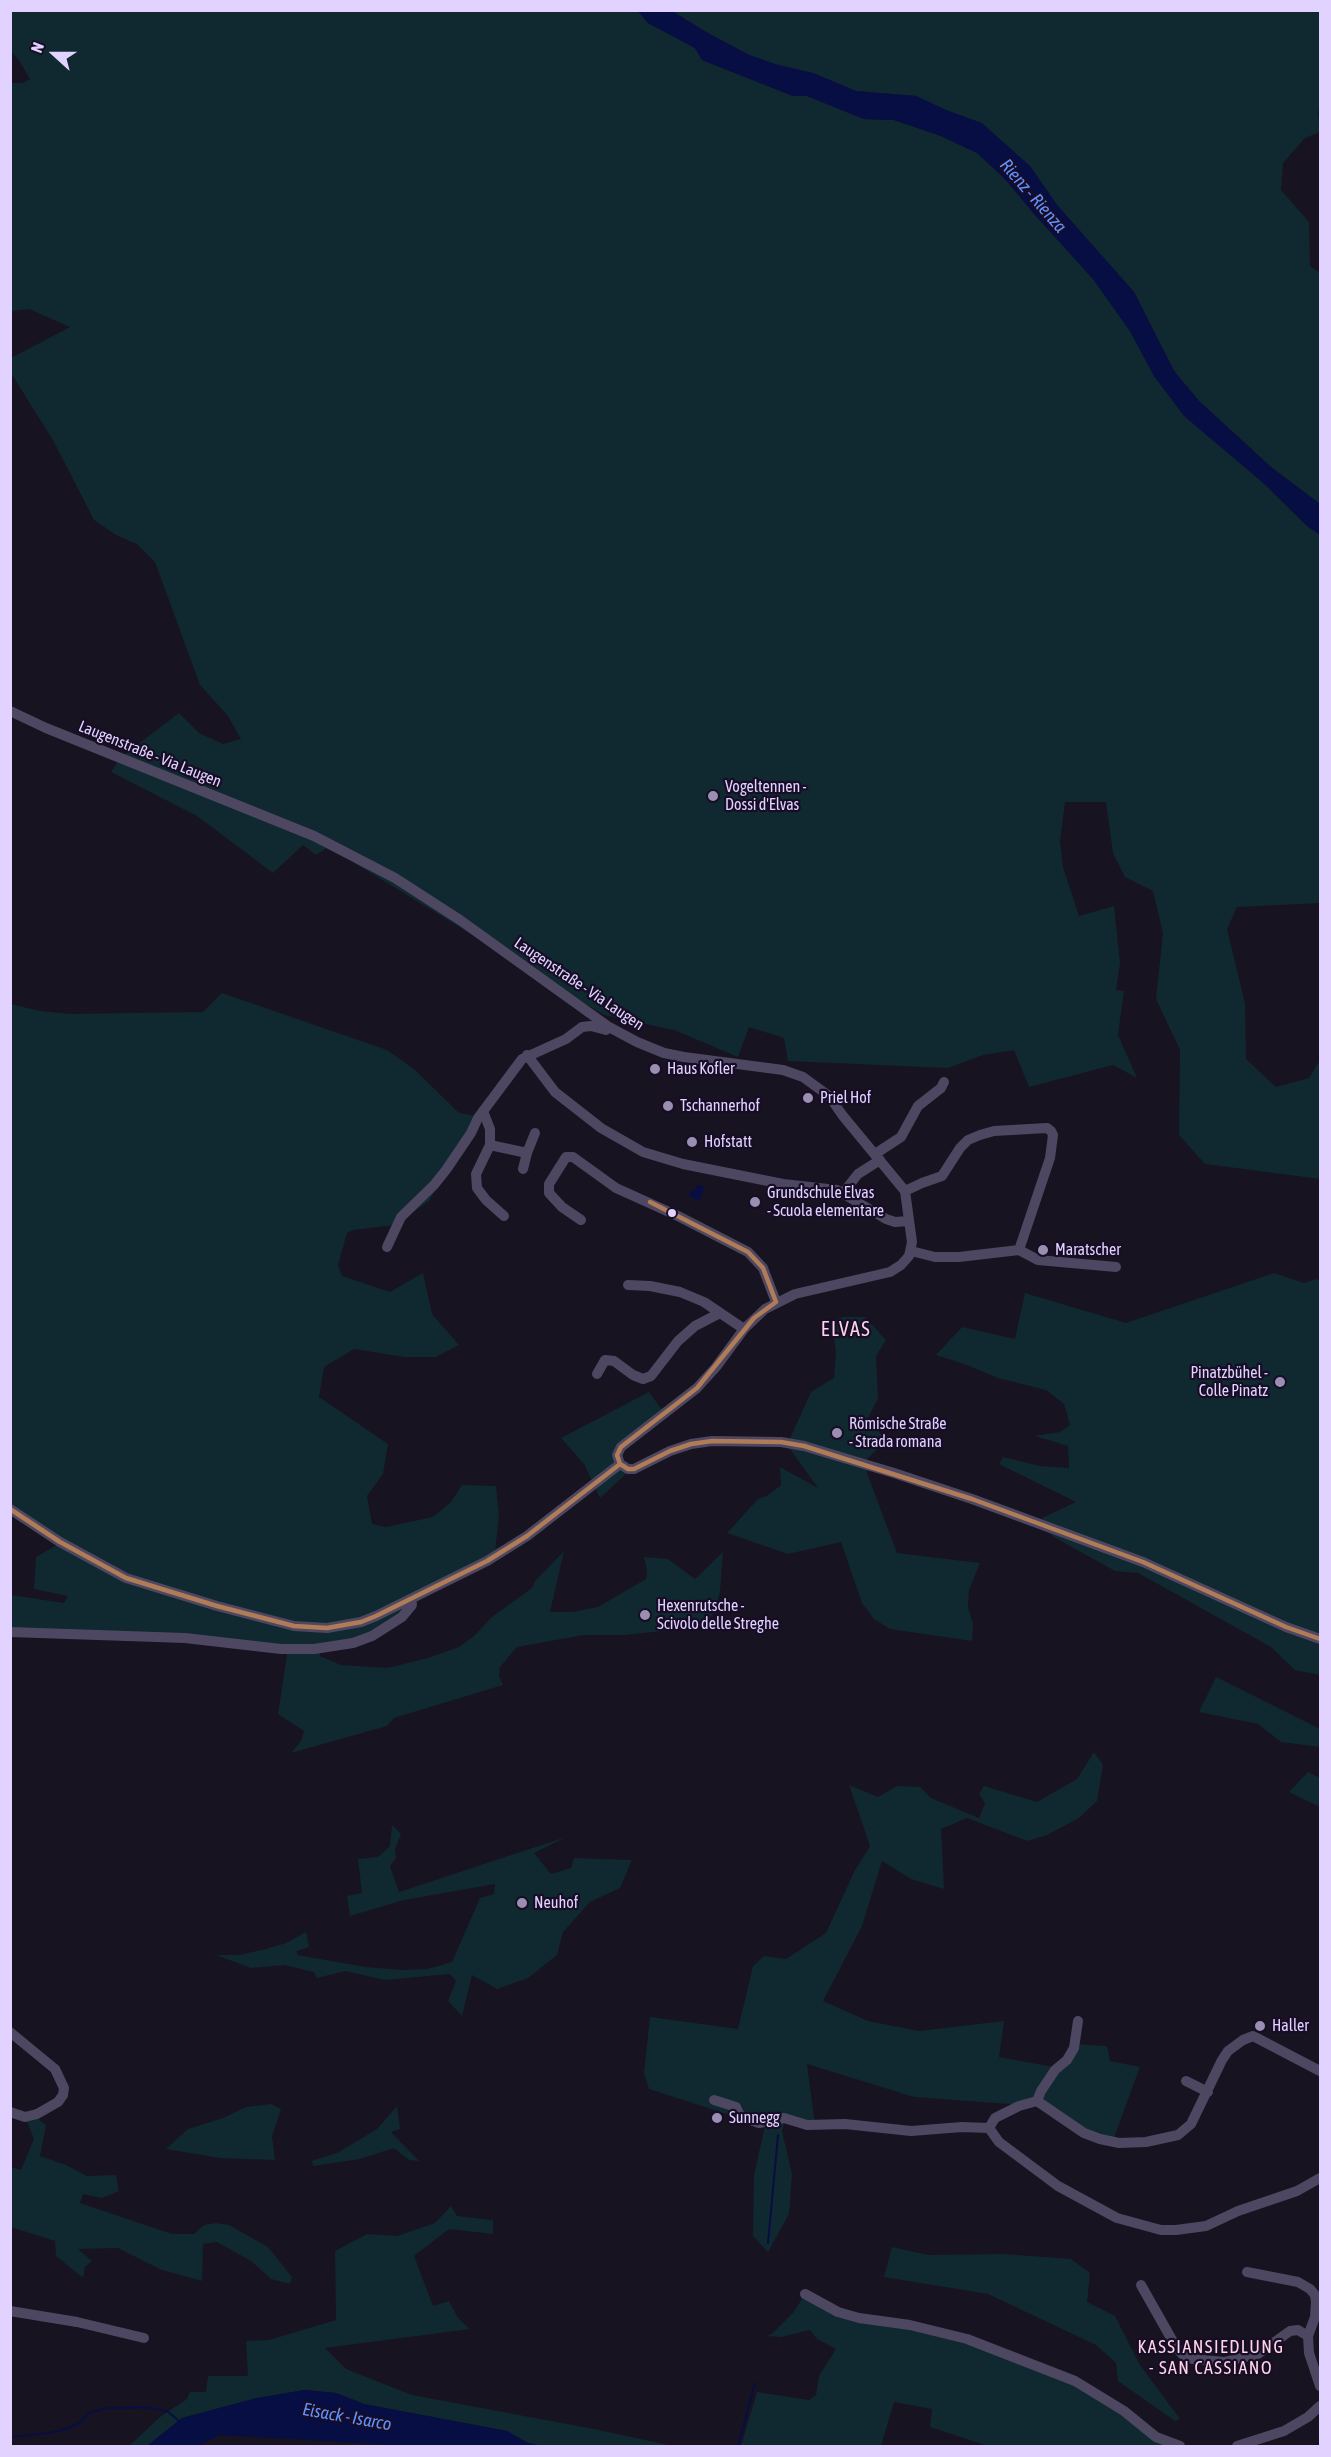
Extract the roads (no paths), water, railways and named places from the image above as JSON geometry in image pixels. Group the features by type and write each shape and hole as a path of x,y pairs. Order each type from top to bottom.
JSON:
{"street":[{"name":"Laugenstraße - Via Laugen","path":"10,711 314,836 395,879 460,920 609,1027 637,1042 664,1053 783,1070 803,1077 829,1096 905,1191"},
{"path":"582,1027 587,1011"},
{"path":"387,1247 401,1216 434,1185 516,1064 527,1055 566,1039 582,1027 591,1026 606,1030 609,1027"},
{"path":"527,1055 555,1092 616,1137 643,1152 683,1164 783,1184 843,1193 886,1219 895,1222 909,1221"},
{"path":"843,1193 858,1174 902,1137 918,1106 941,1088 944,1082"},
{"path":"483,1111 490,1129 490,1145 476,1174 477,1188 486,1200 504,1216"},
{"path":"1019,1250 1050,1158 1053,1135 1047,1128 994,1131 968,1140 960,1148 942,1176 905,1191 911,1251 907,1260 890,1272 804,1291 776,1302 754,1318 697,1388 621,1447 617,1455 620,1464 628,1469 634,1469 670,1451 712,1441 781,1442 804,1446 939,1488 1143,1562 1286,1627 1320,1638"},
{"path":"523,1168 535,1132"},
{"path":"490,1145 527,1153"},
{"path":"581,1220 562,1207 549,1193 549,1184 566,1157 573,1157 616,1188 748,1252 764,1268 776,1302"},
{"path":"911,1251 935,1257 958,1257 1019,1250 1038,1260 1116,1267"},
{"path":"628,1285 650,1286 680,1292 704,1302 744,1329"},
{"path":"597,1374 605,1360 614,1361 633,1375 643,1379 651,1376 678,1341 695,1326 720,1313"},
{"path":"10,1509 60,1542 126,1578 217,1606 294,1626 327,1628 361,1622 506,1550 620,1464"},
{"path":"10,1632 185,1638 281,1648 314,1649 352,1643 372,1636 402,1617 412,1605 411,1599"},
{"path":"1037,2101 1055,2070 1067,2060 1074,2048 1078,2021"},
{"path":"10,2032 55,2069 64,2088 58,2102 37,2114 25,2117 10,2112"},
{"path":"989,2128 995,2118 1019,2106 1037,2101 1084,2133 1100,2139 1119,2143 1170,2138 1186,2131 1228,2051 1253,2036 1320,2071"},
{"path":"1186,2081 1208,2092"},
{"path":"714,2100 736,2107 744,2118 759,2123 784,2118 807,2125 844,2124 911,2131 962,2127 989,2128"},
{"path":"989,2128 999,2142 1067,2191 1117,2218 1161,2230 1176,2230 1216,2222 1238,2211 1298,2191 1320,2178"},
{"path":"1247,2272 1288,2280 1310,2289 1316,2295 1315,2317 1308,2336 1309,2353 1320,2386"},
{"path":"1141,2285 1176,2347 1183,2355 1192,2359 1224,2362 1258,2354 1290,2331 1298,2330 1308,2336"},
{"path":"805,2294 838,2312 860,2318 910,2325 967,2339 1075,2381 1124,2411 1156,2437 1180,2446"},
{"path":"10,2311 77,2322 144,2338"},
{"path":"1237,2446 1284,2431 1308,2417 1320,2406"}],"water":[{"name":"Rienz - Rienza","path":"638,11 672,11 749,55 813,73 856,91 916,96 982,123 1030,166 1057,205 1134,292 1174,371 1199,401 1271,467 1320,504 1320,535 1184,416 1154,376 1130,331 1093,279 1005,179 977,153 941,136 894,120 864,119 807,96 793,96 702,60 695,48 648,23"},
{"path":"697,1185 704,1186 700,1201 689,1196"},
{"name":"Eisack - Isarco","path":"305,2390 336,2393 364,2404 507,2431 528,2443 542,2446 410,2446 220,2435 197,2446 147,2446 182,2418 257,2398"}],"waterway":[{"path":"768,2243 778,2135"},
{"path":"738,2446 755,2383"},
{"path":"10,2437 50,2433 69,2428 82,2421 89,2413 106,2408 145,2407 167,2411 179,2421"}],"place":[{"name":"Vogeltennen - Dossi d'Elvas","path":"713,796"},
{"name":"Haus Kofler","path":"655,1069"},
{"name":"Priel Hof","path":"808,1098"},
{"name":"Tschannerhof","path":"668,1106"},
{"name":"Hofstatt","path":"692,1142"},
{"name":"Grundschule Elvas - Scuola elementare","path":"755,1202"},
{"name":"Maratscher","path":"1043,1250"},
{"name":"Pinatzbühel - Colle Pinatz","path":"1280,1382"},
{"name":"Römische Straße - Strada romana","path":"837,1433"},
{"name":"Hexenrutsche - Scivolo delle Streghe","path":"645,1615"},
{"name":"Neuhof","path":"522,1903"},
{"name":"Haller","path":"1260,2026"},
{"name":"Sunnegg","path":"717,2118"}],"district":[{"name":"ELVAS","path":"846,1330"},
{"name":"KASSIANSIEDLUNG - SAN CASSIANO","path":"1211,2357"}]}
